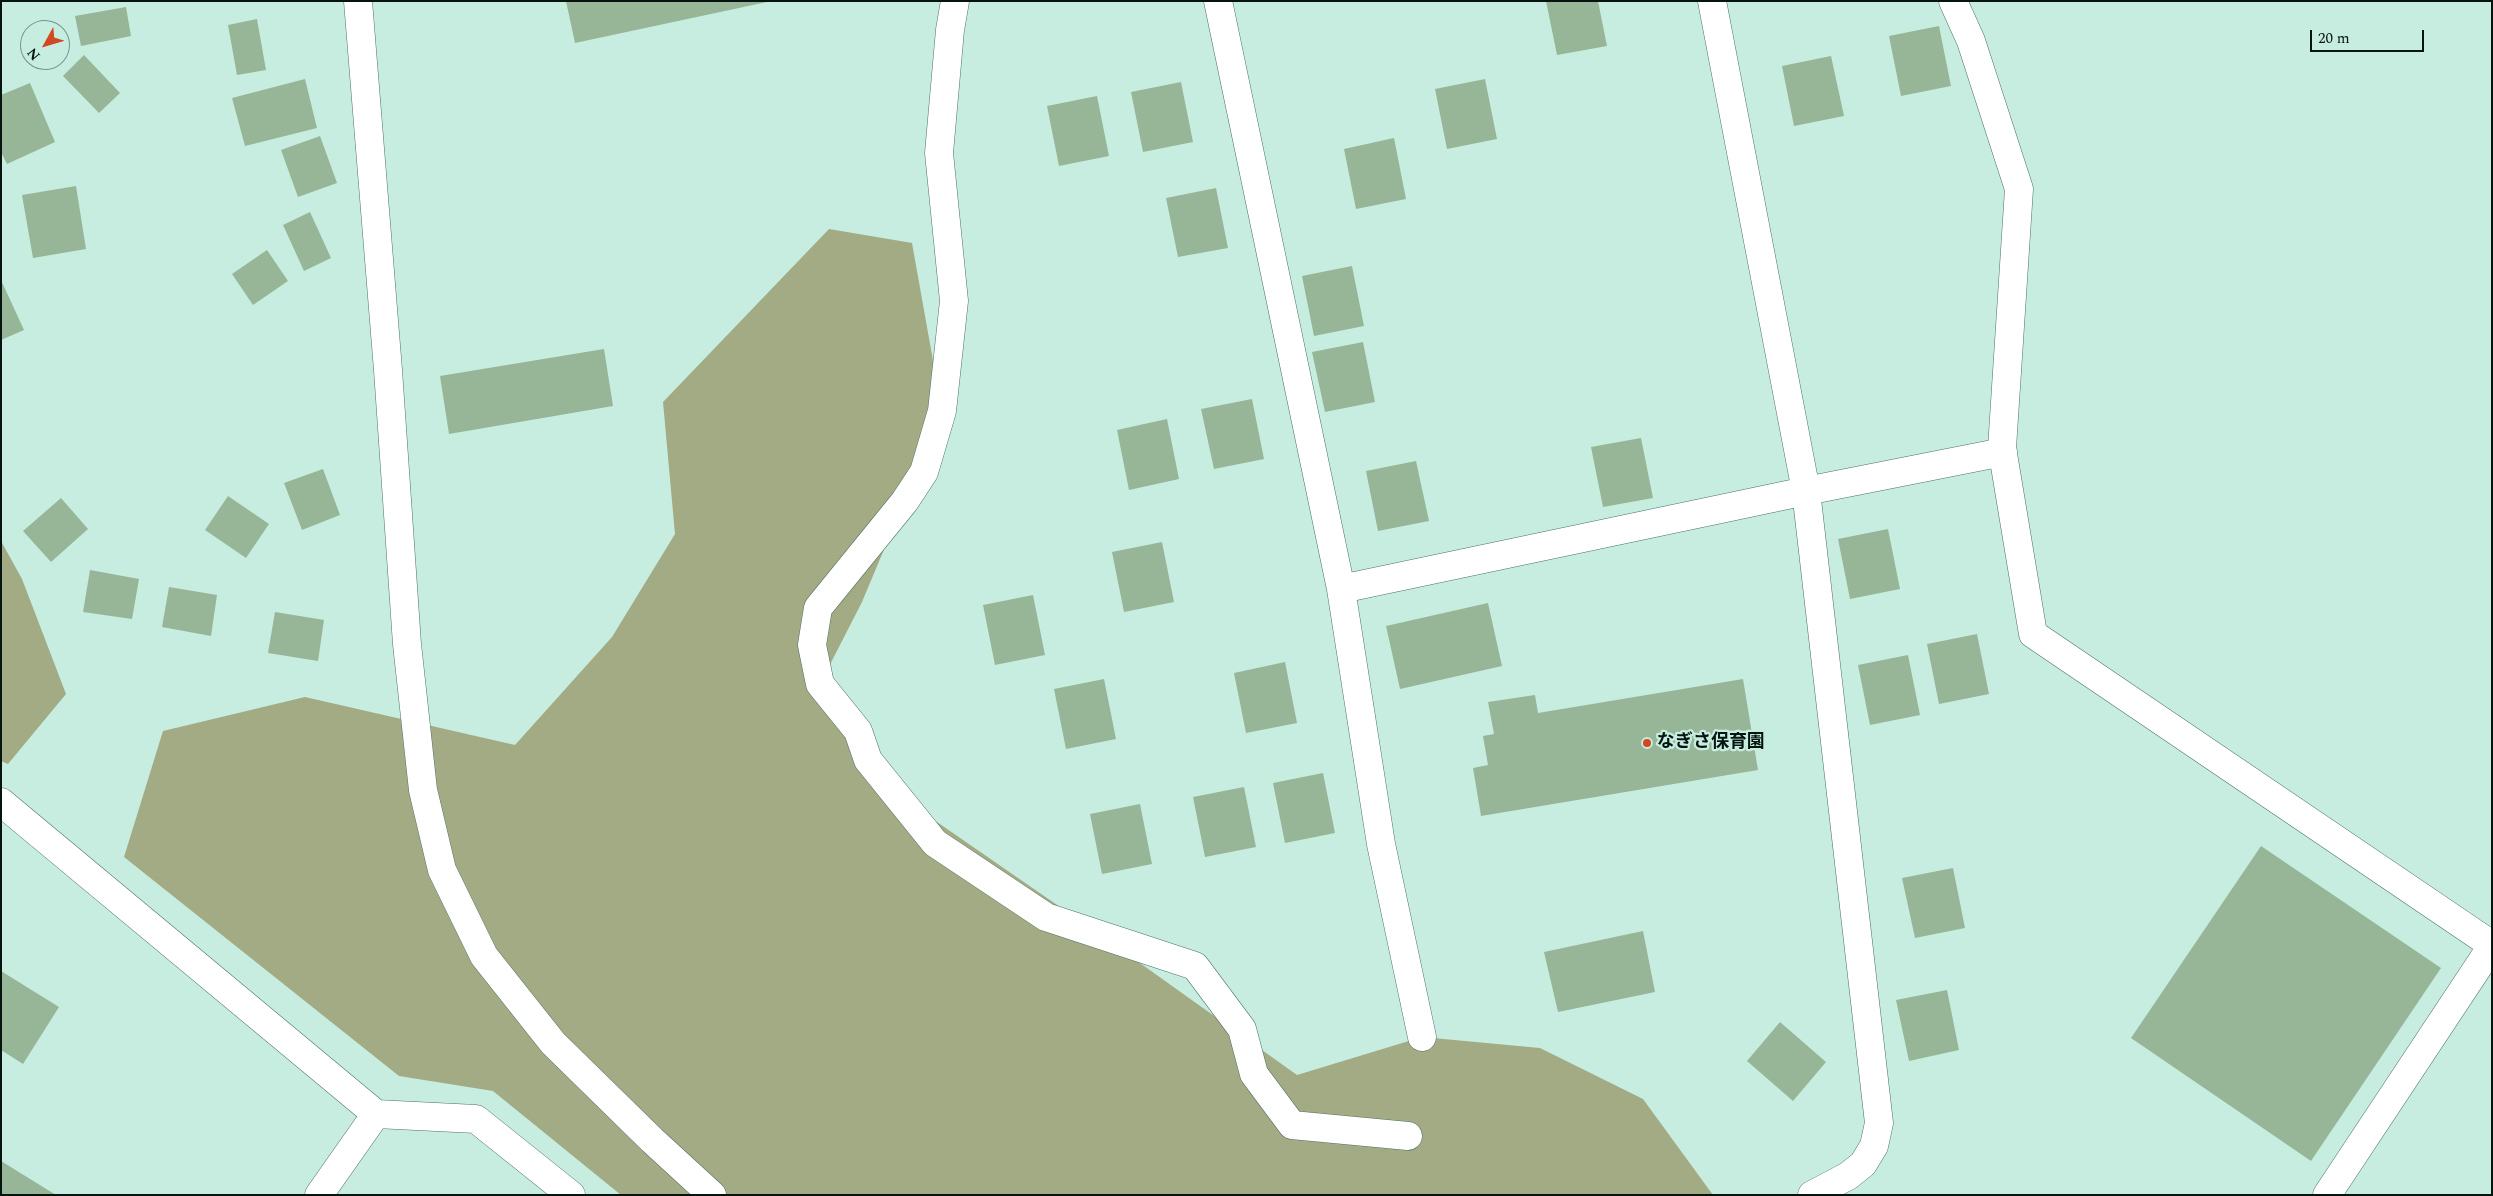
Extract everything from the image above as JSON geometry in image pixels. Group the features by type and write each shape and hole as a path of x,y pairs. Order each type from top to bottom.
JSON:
{"street":[{"path":"358,1 388,370 407,644 423,790 442,870 484,956 553,1043 652,1140 712,1195"},
{"path":"955,1 950,30 940,153 954,301 942,411 924,472 905,501 818,608 812,645 820,684 858,731 868,760 935,843 1046,917 1195,966 1242,1029 1254,1074 1292,1125 1408,1136"},
{"path":"1218,1 1341,589 1380,844 1422,1037"},
{"path":"1712,1 1806,491 1878,1123 1874,1146 1863,1164 1848,1176 1812,1195"},
{"path":"1953,1 1972,42 2019,189 2003,452 2034,634 2492,945 2327,1195"},
{"path":"1341,589 1806,491 2003,452"},
{"path":"4,810 376,1114 476,1119 571,1195"},
{"path":"319,1195 376,1114"}],"green space":[{"path":"829,229 912,243 942,411 862,602 820,684 895,793 1102,936 1297,1075 1422,1037 1540,1048 1643,1099 1713,1195 621,1195 493,1091 399,1076 124,857 163,731 305,697 515,745 612,637 675,534 663,402"},
{"path":"1,541 22,579 66,694 8,764 1,761"}],"building":[{"path":"566,1 767,1 767,2 575,43"},
{"path":"1546,1 1598,1 1607,46 1557,55"},
{"path":"126,7 131,36 81,46 75,16"},
{"path":"257,19 266,70 237,75 228,25"},
{"path":"1939,26 1951,86 1901,96 1889,36"},
{"path":"84,55 120,93 99,113 63,76"},
{"path":"1831,56 1844,116 1794,126 1782,66"},
{"path":"305,79 317,128 245,146 232,98"},
{"path":"1485,79 1497,139 1447,149 1435,89"},
{"path":"1181,82 1193,142 1143,152 1131,92"},
{"path":"30,83 55,142 7,164 1,152 1,95"},
{"path":"1097,96 1109,156 1059,166 1047,106"},
{"path":"320,136 337,183 298,197 281,150"},
{"path":"1394,138 1406,199 1356,209 1344,149"},
{"path":"76,186 86,249 33,258 22,195"},
{"path":"1216,188 1228,248 1178,257 1166,198"},
{"path":"310,212 331,258 304,271 283,225"},
{"path":"267,250 288,281 253,305 232,274"},
{"path":"1352,266 1364,326 1314,336 1302,276"},
{"path":"1,280 24,330 1,340"},
{"path":"1363,342 1375,402 1325,412 1312,352"},
{"path":"604,349 613,406 449,434 440,376"},
{"path":"1252,399 1264,459 1214,469 1201,409"},
{"path":"1167,419 1179,479 1129,490 1117,430"},
{"path":"1641,438 1653,498 1603,507 1591,447"},
{"path":"1416,461 1429,521 1378,531 1366,471"},
{"path":"323,469 340,515 302,530 284,483"},
{"path":"228,496 269,524 246,558 205,530"},
{"path":"61,498 88,529 51,562 23,531"},
{"path":"1888,529 1900,589 1850,599 1838,539"},
{"path":"1162,542 1174,602 1124,612 1112,552"},
{"path":"90,570 139,579 132,619 83,612"},
{"path":"169,587 217,595 211,636 162,627"},
{"path":"1033,595 1045,655 995,665 983,605"},
{"path":"1488,603 1502,666 1400,689 1386,626"},
{"path":"275,612 324,620 318,661 268,653"},
{"path":"1977,634 1989,694 1939,704 1927,644"},
{"path":"1908,655 1920,715 1870,725 1858,665"},
{"path":"1285,662 1297,723 1246,733 1234,673"},
{"path":"1104,679 1116,739 1066,749 1054,689"},
{"path":"1743,679 1758,770 1481,816 1473,768 1488,765 1483,736 1494,734 1488,702 1535,695 1538,713"},
{"path":"1323,773 1335,833 1285,843 1273,783"},
{"path":"1244,787 1256,847 1205,857 1193,797"},
{"path":"1140,804 1152,864 1102,874 1090,814"},
{"path":"2261,846 2441,968 2311,1161 2131,1038"},
{"path":"1953,868 1965,928 1915,938 1902,878"},
{"path":"1643,931 1655,992 1558,1012 1544,952"},
{"path":"1,971 59,1007 23,1064 1,1050"},
{"path":"1947,990 1959,1050 1909,1061 1896,1000"},
{"path":"1780,1022 1826,1062 1793,1101 1747,1061"},
{"path":"1,1161 56,1195 1,1195"}],"place":[{"name":"なぎさ保育園","path":"1647,743"}]}
